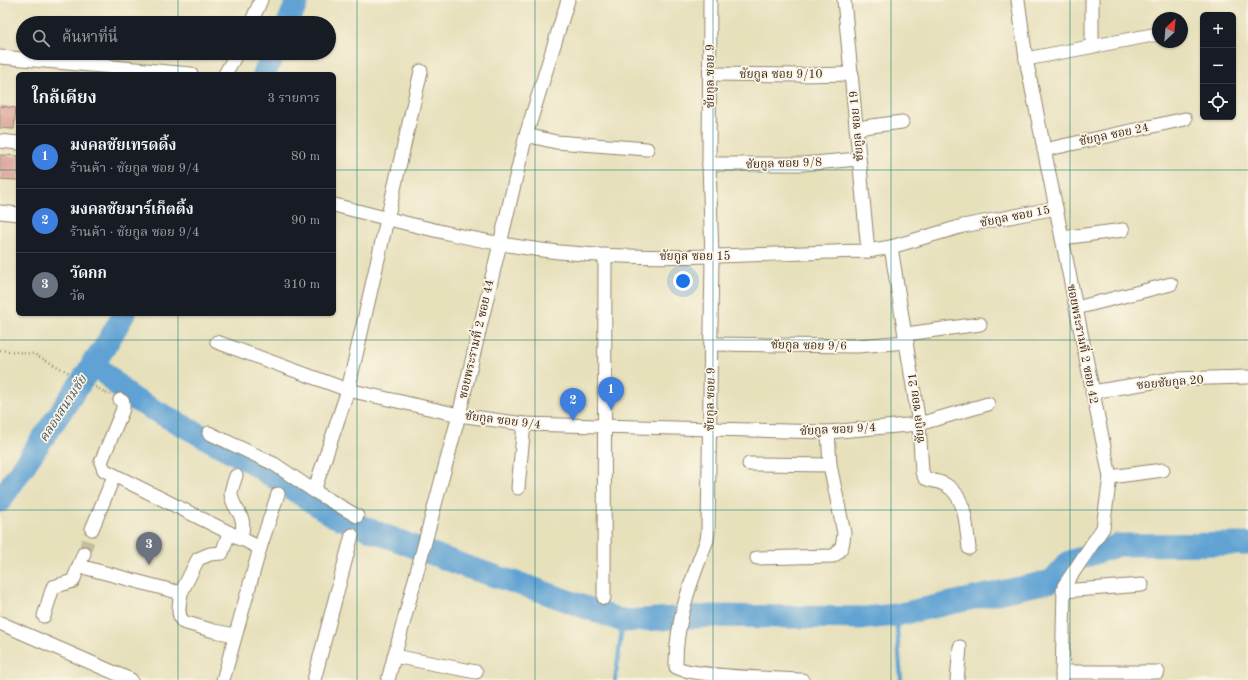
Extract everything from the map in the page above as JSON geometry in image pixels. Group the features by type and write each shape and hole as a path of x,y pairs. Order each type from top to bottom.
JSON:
{"street":[{"path":"254,16 261,0"},
{"name":"ซอยพระรามที่ 2 ซอย 44","path":"388,680 459,415 526,135 568,0"},
{"name":"ชัยกูล ซอย 9","path":"710,0 710,164 712,257 707,540 683,608 678,634 676,667 681,671 709,677 802,680"},
{"name":"ชัยกูล ซอย 19","path":"844,0 868,251"},
{"name":"ซอยพระรามที่ 2 ซอย 42","path":"1018,0 1026,59 1110,477 1103,528 1064,586 1062,676"},
{"path":"1092,0 1092,46"},
{"path":"1026,59 1152,35"},
{"path":"0,57 16,58"},
{"path":"34,60 169,72"},
{"path":"226,72 233,60"},
{"path":"314,490 348,390 420,71"},
{"name":"ชัยกูล ซอย 9/10","path":"711,74 852,74"},
{"name":"ชัยกูล ซอย 24","path":"1044,150 1185,119"},
{"path":"856,128 902,122"},
{"path":"526,135 556,142 647,149"},
{"path":"0,141 16,143"},
{"name":"ชัยกูล ซอย 9/8","path":"710,164 803,164 858,159"},
{"name":"ชัยกูล ซอย 15","path":"336,206 499,244 559,252 605,255 712,257 868,251 892,247 963,226 1056,208"},
{"path":"0,212 16,214"},
{"path":"1062,238 1123,230"},
{"name":"ชัยกูล ซอย 21","path":"892,247 919,424 922,472 925,478 946,485 953,490 963,505 969,548"},
{"path":"604,598 605,255"},
{"path":"1076,308 1171,284"},
{"name":"ชัยกูล ซอย 9/6","path":"711,344 857,346 980,324"},
{"name":"ชัยกูล ซอย 9/4","path":"217,342 348,390 459,415 524,424 828,432 919,424 988,404"},
{"name":"ซอยชัยกูล 20","path":"1092,392 1171,379 1248,377"},
{"path":"120,400 123,402 122,415 101,462 104,470 260,548"},
{"path":"518,488 524,424"},
{"path":"757,558 833,556 840,552 843,544 844,533 830,465 828,432"},
{"path":"209,433 274,464 358,516"},
{"path":"749,464 830,465"},
{"path":"1110,477 1163,470"},
{"path":"92,529 114,476"},
{"path":"235,635 214,631 183,622 179,613 181,593 198,559 210,554 222,552 235,536 244,528 242,519 231,497 236,476"},
{"path":"223,680 260,548 278,494"},
{"path":"314,680 352,535"},
{"path":"44,616 53,587 73,581 84,553"},
{"path":"79,566 181,593"},
{"path":"1063,591 1142,585"},
{"path":"0,623 104,675 131,680"},
{"path":"957,680 960,648"},
{"path":"394,656 476,672"},
{"path":"1062,676 1158,672"}],"path":[{"path":"0,350 34,354 120,400"}],"building":[{"path":"0,106 16,108 14,129 0,128"},
{"path":"0,155 16,156 16,180 0,179"}],"waterway":[{"name":"คลองสนามชัย","path":"291,16 298,0"},
{"name":"คลองสนามชัย","path":"265,72 271,60"},
{"name":"คลองสนามชัย","path":"0,501 104,348 123,316"},
{"path":"93,362 130,397 252,463 334,516 464,566 538,590 623,621 713,616 865,618 896,615 1052,581 1069,562 1118,545 1248,544"},
{"path":"896,615 901,680"},
{"path":"615,680 623,621"}],"tunnel":[{"path":"84,553 92,529"}],"place":[{"name":"มงคลชัยเทรดดิ้ง","path":"611,410"},
{"name":"มงคลชัยมาร์เก็ตติ้ง","path":"573,421"},
{"name":"วัดกก","path":"149,565"}]}
